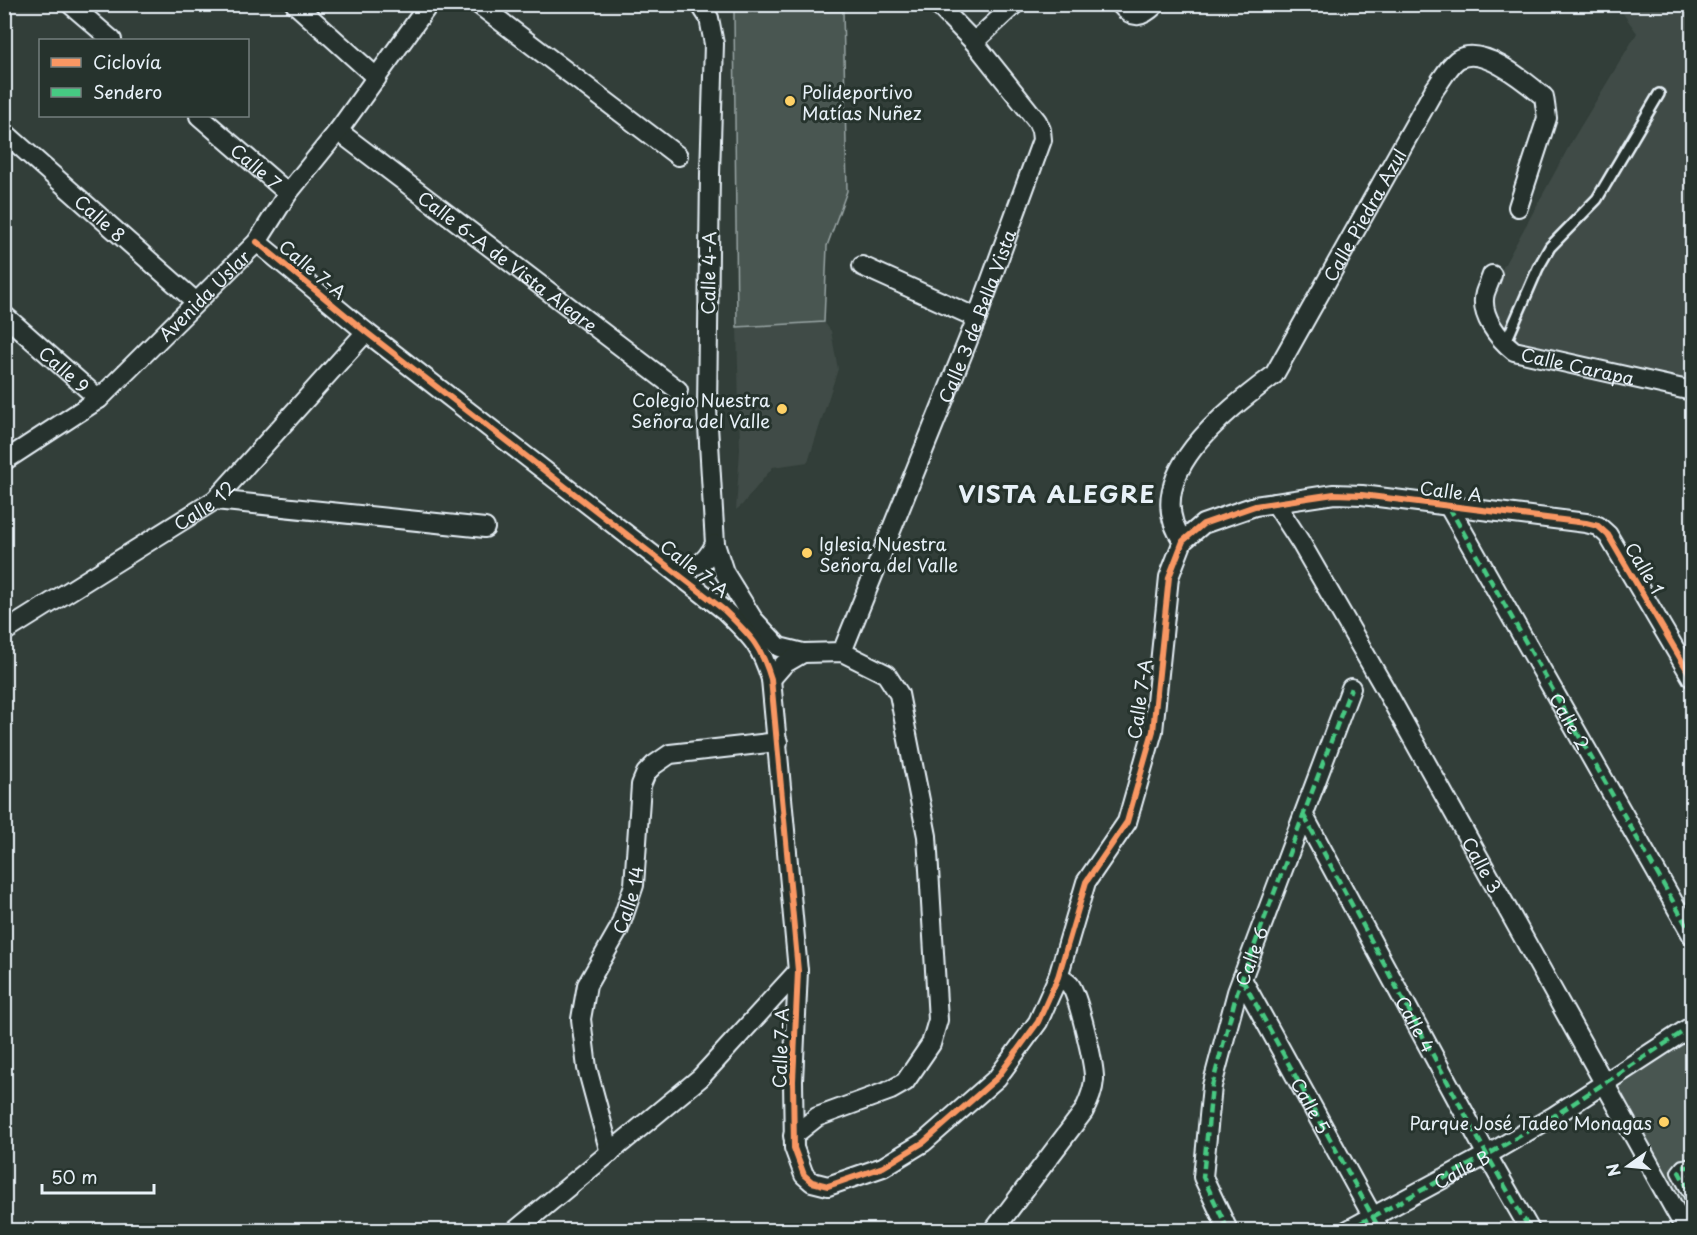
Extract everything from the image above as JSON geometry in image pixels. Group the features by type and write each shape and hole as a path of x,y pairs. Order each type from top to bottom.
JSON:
{"street":[{"path":"70,4 111,39"},
{"path":"294,4 377,78"},
{"name":"Avenida Uslar","path":"4,461 99,399 257,242 288,193 338,131 429,4"},
{"path":"478,4 678,156"},
{"name":"Calle 4-A","path":"700,4 709,18 714,44 707,409 715,544"},
{"name":"Calle 3 de Bella Vista","path":"842,652 977,318 1042,140 1037,122 974,42 937,4"},
{"path":"974,42 1015,4"},
{"path":"1120,4 1127,12 1137,16 1151,9"},
{"name":"Calle Piedra Azul","path":"1183,541 1174,528 1171,507 1176,475 1198,440 1231,407 1274,375 1434,90 1457,60 1468,56 1478,56 1517,74 1544,97 1547,118 1518,207"},
{"name":"Calle 7","path":"200,117 288,193"},
{"name":"Calle 6-A de Vista Alegre","path":"338,131 678,390"},
{"name":"Calle 8","path":"4,132 196,302"},
{"name":"Calle 7-A","path":"257,242 366,332 724,610 757,644 765,658 771,679 798,971 793,1136 797,1161 804,1175 812,1182 822,1186 883,1167 924,1143 997,1078 1038,1022 1058,976 1086,882 1127,822 1153,731 1169,577 1183,541"},
{"path":"862,266 977,318"},
{"name":"Calle Carapa","path":"1492,275 1484,296 1488,317 1498,337 1514,351 1692,391"},
{"name":"Calle 9","path":"4,315 99,399"},
{"name":"Calle 12","path":"4,632 215,500 366,332"},
{"name":"Calle A","path":"1280,502 1334,494 1362,495 1586,523 1598,526 1608,535"},
{"path":"215,500 484,528"},
{"path":"1183,541 1203,524 1255,506 1280,502"},
{"name":"Calle 3","path":"1280,502 1311,535 1388,685 1607,1081 1686,1230"},
{"name":"Calle 2","path":"1449,507 1692,935"},
{"name":"Calle 1","path":"1608,535 1692,678"},
{"path":"667,565 686,567 698,565 707,560 715,544"},
{"name":"Calle 7-A","path":"715,544 724,572 753,619 780,647 803,653 842,652 886,674 899,694 927,836 938,1020 931,1044 905,1082 891,1090 817,1118 793,1136"},
{"path":"771,679 790,658 803,653"},
{"name":"Calle 6","path":"1228,1230 1203,1177 1212,1086 1242,979 1351,688"},
{"name":"Calle 14","path":"610,1153 587,1068 581,1019 587,985 619,929 634,885 641,785 646,773 670,754 778,742"},
{"name":"Calle 4","path":"1304,816 1487,1155 1530,1230"},
{"path":"516,1230 700,1078 798,971"},
{"path":"994,1230 1084,1111 1092,1095 1094,1077 1082,1020 1070,985 1058,976"},
{"name":"Calle 5","path":"1242,979 1376,1224"},
{"name":"Calle B","path":"1348,1230 1376,1224 1554,1116 1692,1026"},
{"name":"Calle 3","path":"1607,1081 1692,1224"},
{"path":"1692,1167 1683,1167 1680,1172 1692,1196"}],"lane":[{"path":"1505,344 1538,268 1550,247 1597,199 1659,94"}],"shaded area":[{"path":"726,5 843,5 843,11 734,11"},
{"path":"1617,5 1692,5 1692,385 1509,338 1499,333 1489,293 1573,139 1637,33"},
{"name":"Polideportivo Matías Nuñez","path":"734,11 843,11 847,191 827,246 824,322 737,327"},
{"name":"Colegio Nuestra Señora del Valle","path":"824,322 831,331 838,369 808,462 773,467 736,510 740,450 737,327"},
{"name":"Parque José Tadeo Monagas","path":"1692,1026 1692,1167 1683,1167 1692,1196 1692,1224 1611,1078"}],"marked path":[{"path":"1449,507 1692,935"},
{"path":"1228,1230 1203,1177 1212,1086 1237,992 1351,688"},
{"path":"1304,816 1487,1155 1530,1230"},
{"path":"1242,979 1380,1230"},
{"path":"1348,1230 1554,1116 1692,1026"},
{"path":"1692,1167 1683,1167 1679,1172 1692,1196"}],"cycle path":[{"path":"257,242 366,332 724,610 758,648 771,679 798,971 793,1081 794,1148 804,1175 812,1182 828,1186 883,1167 924,1142 997,1078 1038,1022 1058,977 1086,882 1127,822 1153,731 1169,577 1183,541 1203,524 1255,506 1334,494 1362,495 1598,526 1608,535 1692,678"}],"place":[{"name":"Polideportivo Matías Nuñez","path":"790,101"},
{"name":"Colegio Nuestra Señora del Valle","path":"782,409"},
{"name":"Iglesia Nuestra Señora del Valle","path":"807,553"},
{"name":"Parque José Tadeo Monagas","path":"1664,1122"}],"district":[{"name":"VISTA ALEGRE","path":"1057,493"}]}
